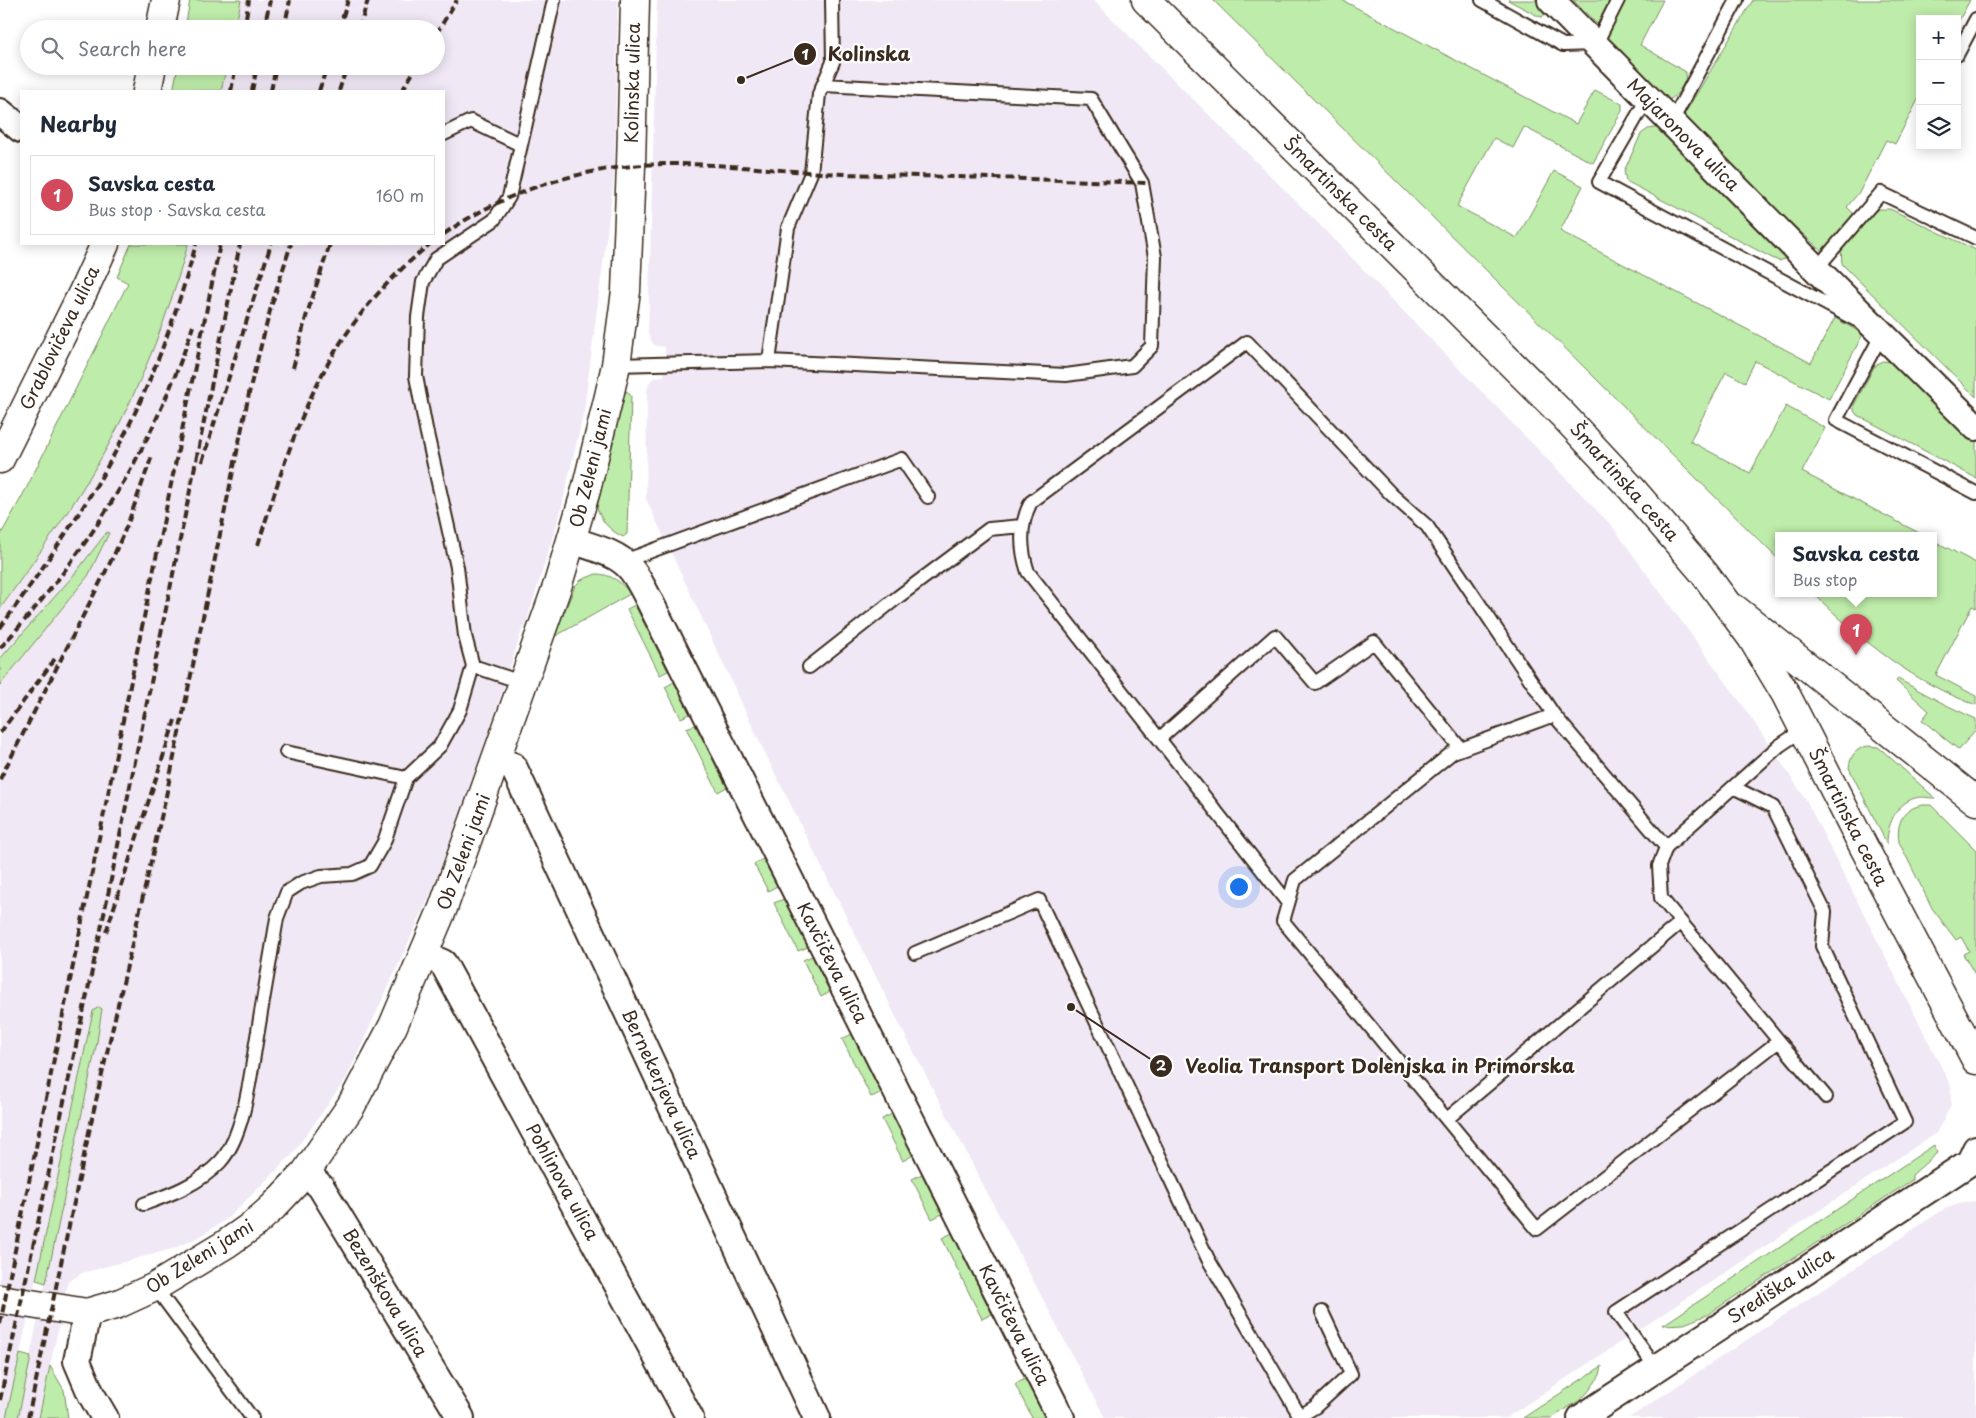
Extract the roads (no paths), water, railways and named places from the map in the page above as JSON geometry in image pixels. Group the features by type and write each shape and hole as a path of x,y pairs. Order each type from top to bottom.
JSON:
{"street":[{"path":"162,20 166,0"},
{"name":"Kolinska ulica","path":"631,166 634,0"},
{"name":"Šmartinska cesta","path":"1146,0 1562,414 1681,544 1726,602 1770,666 1976,1060"},
{"name":"Majaronova ulica","path":"1551,0 1816,269 1976,426"},
{"path":"147,90 150,75"},
{"path":"0,112 20,128"},
{"name":"Ob Zeleni jami","path":"0,1299 87,1313 118,1304 155,1288 253,1225 306,1172 350,1106 434,959 443,908 524,683 572,540 586,490 616,365 626,291 631,166"},
{"name":"Grablovičeva ulica","path":"0,459 105,245"},
{"name":"Kavčičeva ulica","path":"572,540 624,561 632,570 646,594 1061,1418"},
{"path":"1726,602 1976,801"},
{"name":"Bernekerjeva ulica","path":"497,760 513,766 817,1418"},
{"name":"Pohlinova ulica","path":"434,959 690,1418"},
{"name":"Središka ulica","path":"1581,1418 1974,1157"},
{"name":"Bezenškova ulica","path":"306,1172 321,1188 461,1418"},
{"path":"87,1313 77,1361 91,1394 105,1418"}],"lane":[{"path":"144,1204 199,1181 221,1161 236,1137 247,1095 277,918 287,892 301,883 321,876 352,874 370,866 384,842 406,778 440,746 460,710 473,666 465,636 457,567 416,376 418,317 423,282 436,259 494,220 509,198 554,0"},
{"path":"769,361 788,228 811,173 819,94 833,62 832,0"},
{"path":"1482,0 1563,45 1596,44 1618,0"},
{"path":"1671,123 1737,0"},
{"path":"1961,47 1976,19"},
{"path":"616,365 769,361 1066,375 1132,366 1152,346 1155,258 1142,183 1090,99 823,85"},
{"path":"1647,99 1600,182 1882,334 1836,420 1976,493"},
{"path":"445,134 471,121 520,145"},
{"path":"1816,269 1881,193 1976,238"},
{"path":"1288,903 1028,572 1022,554 1022,526 1031,502 1247,342 1391,494 1427,526 1554,715 1666,847"},
{"path":"624,561 902,459 928,497"},
{"path":"809,667 989,529 1022,526"},
{"path":"1159,739 1275,636 1315,683 1374,642 1461,750"},
{"path":"473,666 524,683"},
{"path":"1554,715 1461,750 1446,758 1295,880 1283,921 1537,1229 1779,1041"},
{"path":"1804,729 1779,746 1666,847 1659,866 1661,898 1826,1097"},
{"path":"286,752 406,778"},
{"path":"1656,1368 1616,1312 1905,1122 1822,946 1825,912 1773,807 1733,787"},
{"path":"915,953 1039,900 1208,1259 1300,1417 1316,1406 1351,1374 1322,1312"},
{"path":"1447,1119 1681,922"},
{"path":"155,1288 252,1418"}],"railway":[{"path":"246,20 249,0"},
{"path":"266,20 270,0"},
{"path":"286,20 290,0"},
{"path":"342,20 348,0"},
{"path":"362,20 368,0"},
{"path":"445,20 457,0"},
{"path":"231,90 234,75"},
{"path":"252,90 255,75"},
{"path":"271,90 274,75"},
{"path":"319,90 324,75"},
{"path":"339,90 344,75"},
{"path":"403,90 412,75"},
{"path":"445,233 494,204 549,183 606,169 635,166 687,164 845,174 1147,183"},
{"path":"0,628 85,504 112,458 154,369 177,307 196,245"},
{"path":"0,1324 220,245"},
{"path":"0,1400 101,929 240,245"},
{"path":"202,462 271,245"},
{"path":"28,1418 92,1118 166,796 251,384 271,307 291,245"},
{"path":"293,368 306,317 330,245"},
{"path":"258,545 287,457 319,380 340,344 364,310 394,276 429,245"},
{"path":"0,648 62,575 114,498 158,416 177,372 193,326"},
{"path":"0,779 114,555 128,523 152,456"},
{"path":"0,733 57,656"},
{"path":"106,932 175,720"}],"place":[{"name":"Kolinska","path":"741,80"},
{"name":"Savska cesta","path":"1856,655"},
{"name":"Veolia Transport Dolenjska in Primorska","path":"1071,1007"}]}
